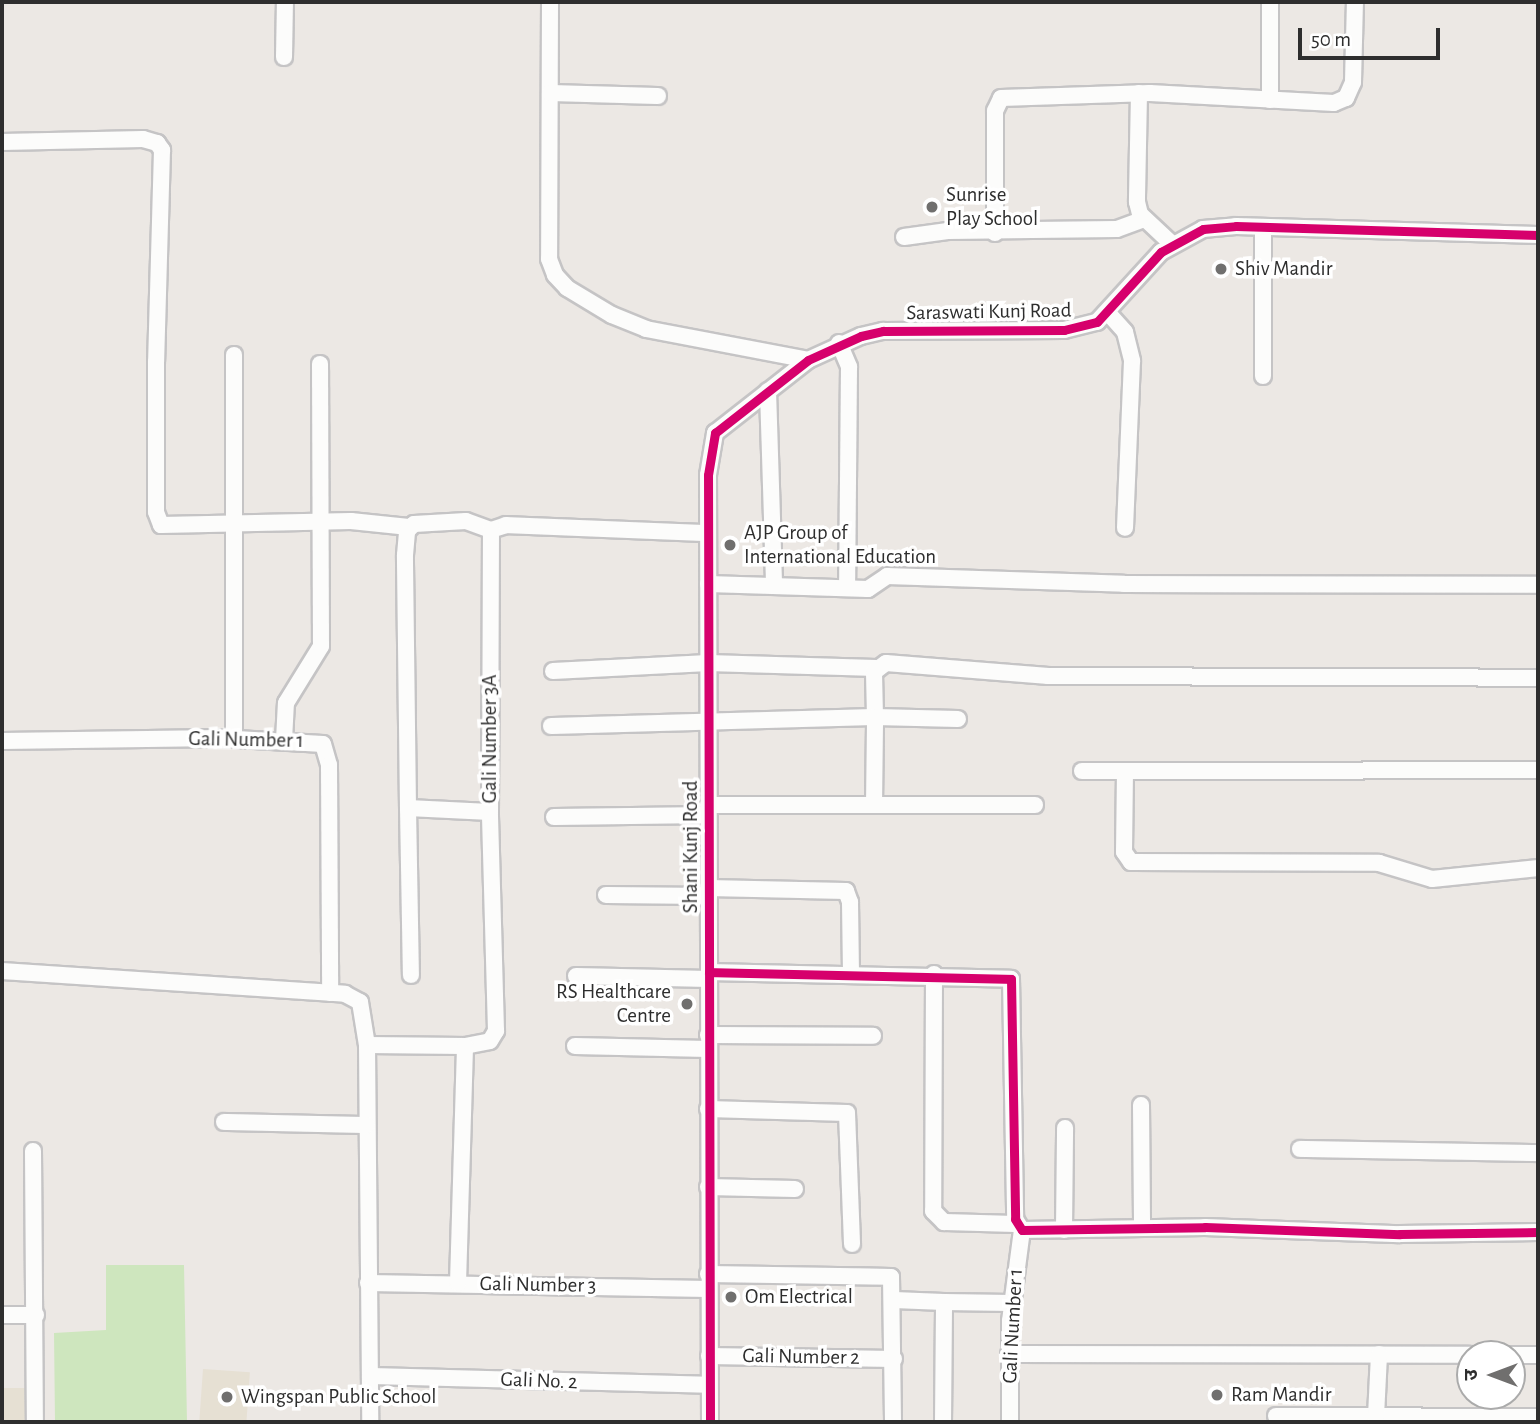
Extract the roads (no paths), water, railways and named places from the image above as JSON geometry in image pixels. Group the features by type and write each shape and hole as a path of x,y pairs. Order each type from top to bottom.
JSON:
{"street":[{"path":"284,57 285,2"},
{"path":"550,2 549,259 561,283 612,315 646,329 808,359"},
{"path":"1270,2 1270,100"},
{"path":"995,233 997,101 1013,95 1139,93 1334,103 1346,98 1353,82 1355,2"},
{"path":"550,93 658,96"},
{"path":"1139,93 1137,202 1144,219 1172,244"},
{"path":"2,142 143,139 157,143 162,150 157,518 166,527 318,521 409,527 466,521 491,530 506,525 708,533"},
{"path":"904,237 1124,228 1144,219"},
{"path":"1263,227 1263,376"},
{"name":"Saraswati Kunj Road","path":"724,424 808,359 839,343 883,331 1064,330 1097,323 1109,314 1172,244 1203,229 1263,227 1538,234"},
{"path":"1109,314 1125,332 1132,361 1125,528"},
{"path":"839,343 849,367 847,588"},
{"path":"234,355 234,738"},
{"path":"284,740 286,703 321,646 318,521 320,364"},
{"path":"768,390 774,586"},
{"name":"Shani Kunj Road","path":"710,1422 708,533 710,446 724,424"},
{"path":"409,527 405,555 411,975"},
{"name":"Gali Number 3A","path":"367,1045 466,1046 490,1041 496,1031 490,812 491,530"},
{"path":"708,584 871,588 878,578 887,576 1124,584 1538,585"},
{"path":"553,671 708,663 876,668 894,663 1069,676 1538,678"},
{"path":"874,805 876,668"},
{"path":"551,726 874,717 958,719"},
{"name":"Gali Number 1","path":"2,741 234,738 316,741 328,756 330,993"},
{"path":"1082,771 1538,770"},
{"path":"1125,771 1124,852 1131,862 1379,863 1432,879 1538,868"},
{"path":"554,817 874,805 1035,805"},
{"path":"408,808 490,812"},
{"path":"606,895 846,891 850,902 851,973"},
{"path":"2,971 330,993 353,996 360,1002 367,1045 370,1422"},
{"path":"576,976 934,974 933,1211 944,1223 1064,1230 1142,1228 1400,1234 1538,1232"},
{"name":"Gali Number 1","path":"934,974 1004,976 1013,982 1019,1227 1011,1303 1010,1422"},
{"path":"575,1046 873,1036"},
{"path":"458,1283 466,1046"},
{"path":"1141,1105 1142,1228"},
{"path":"708,1109 847,1113 852,1244"},
{"path":"224,1122 367,1125"},
{"path":"1064,1230 1065,1128"},
{"path":"1300,1149 1538,1153"},
{"path":"33,1151 35,1422"},
{"path":"708,1187 795,1189"},
{"name":"Gali Number 3","path":"368,1283 708,1282 884,1275 893,1280 894,1300"},
{"path":"893,1422 894,1300 1011,1303"},
{"path":"943,1422 944,1302"},
{"path":"2,1315 36,1315"},
{"path":"1009,1354 1456,1354"},
{"path":"1376,1416 1379,1354"},
{"name":"Gali Number 2","path":"709,1356 894,1359"},
{"name":"Gali No. 2","path":"369,1376 709,1385"},
{"path":"1276,1416 1538,1417"}],"place":[{"name":"Sunrise Play School","path":"932,207"},
{"name":"Shiv Mandir","path":"1221,269"},
{"name":"AJP Group of International Education","path":"730,545"},
{"name":"RS Healthcare Centre","path":"687,1004"},
{"name":"Om Electrical","path":"731,1297"},
{"name":"Ram Mandir","path":"1217,1395"},
{"name":"Wingspan Public School","path":"227,1397"}]}
